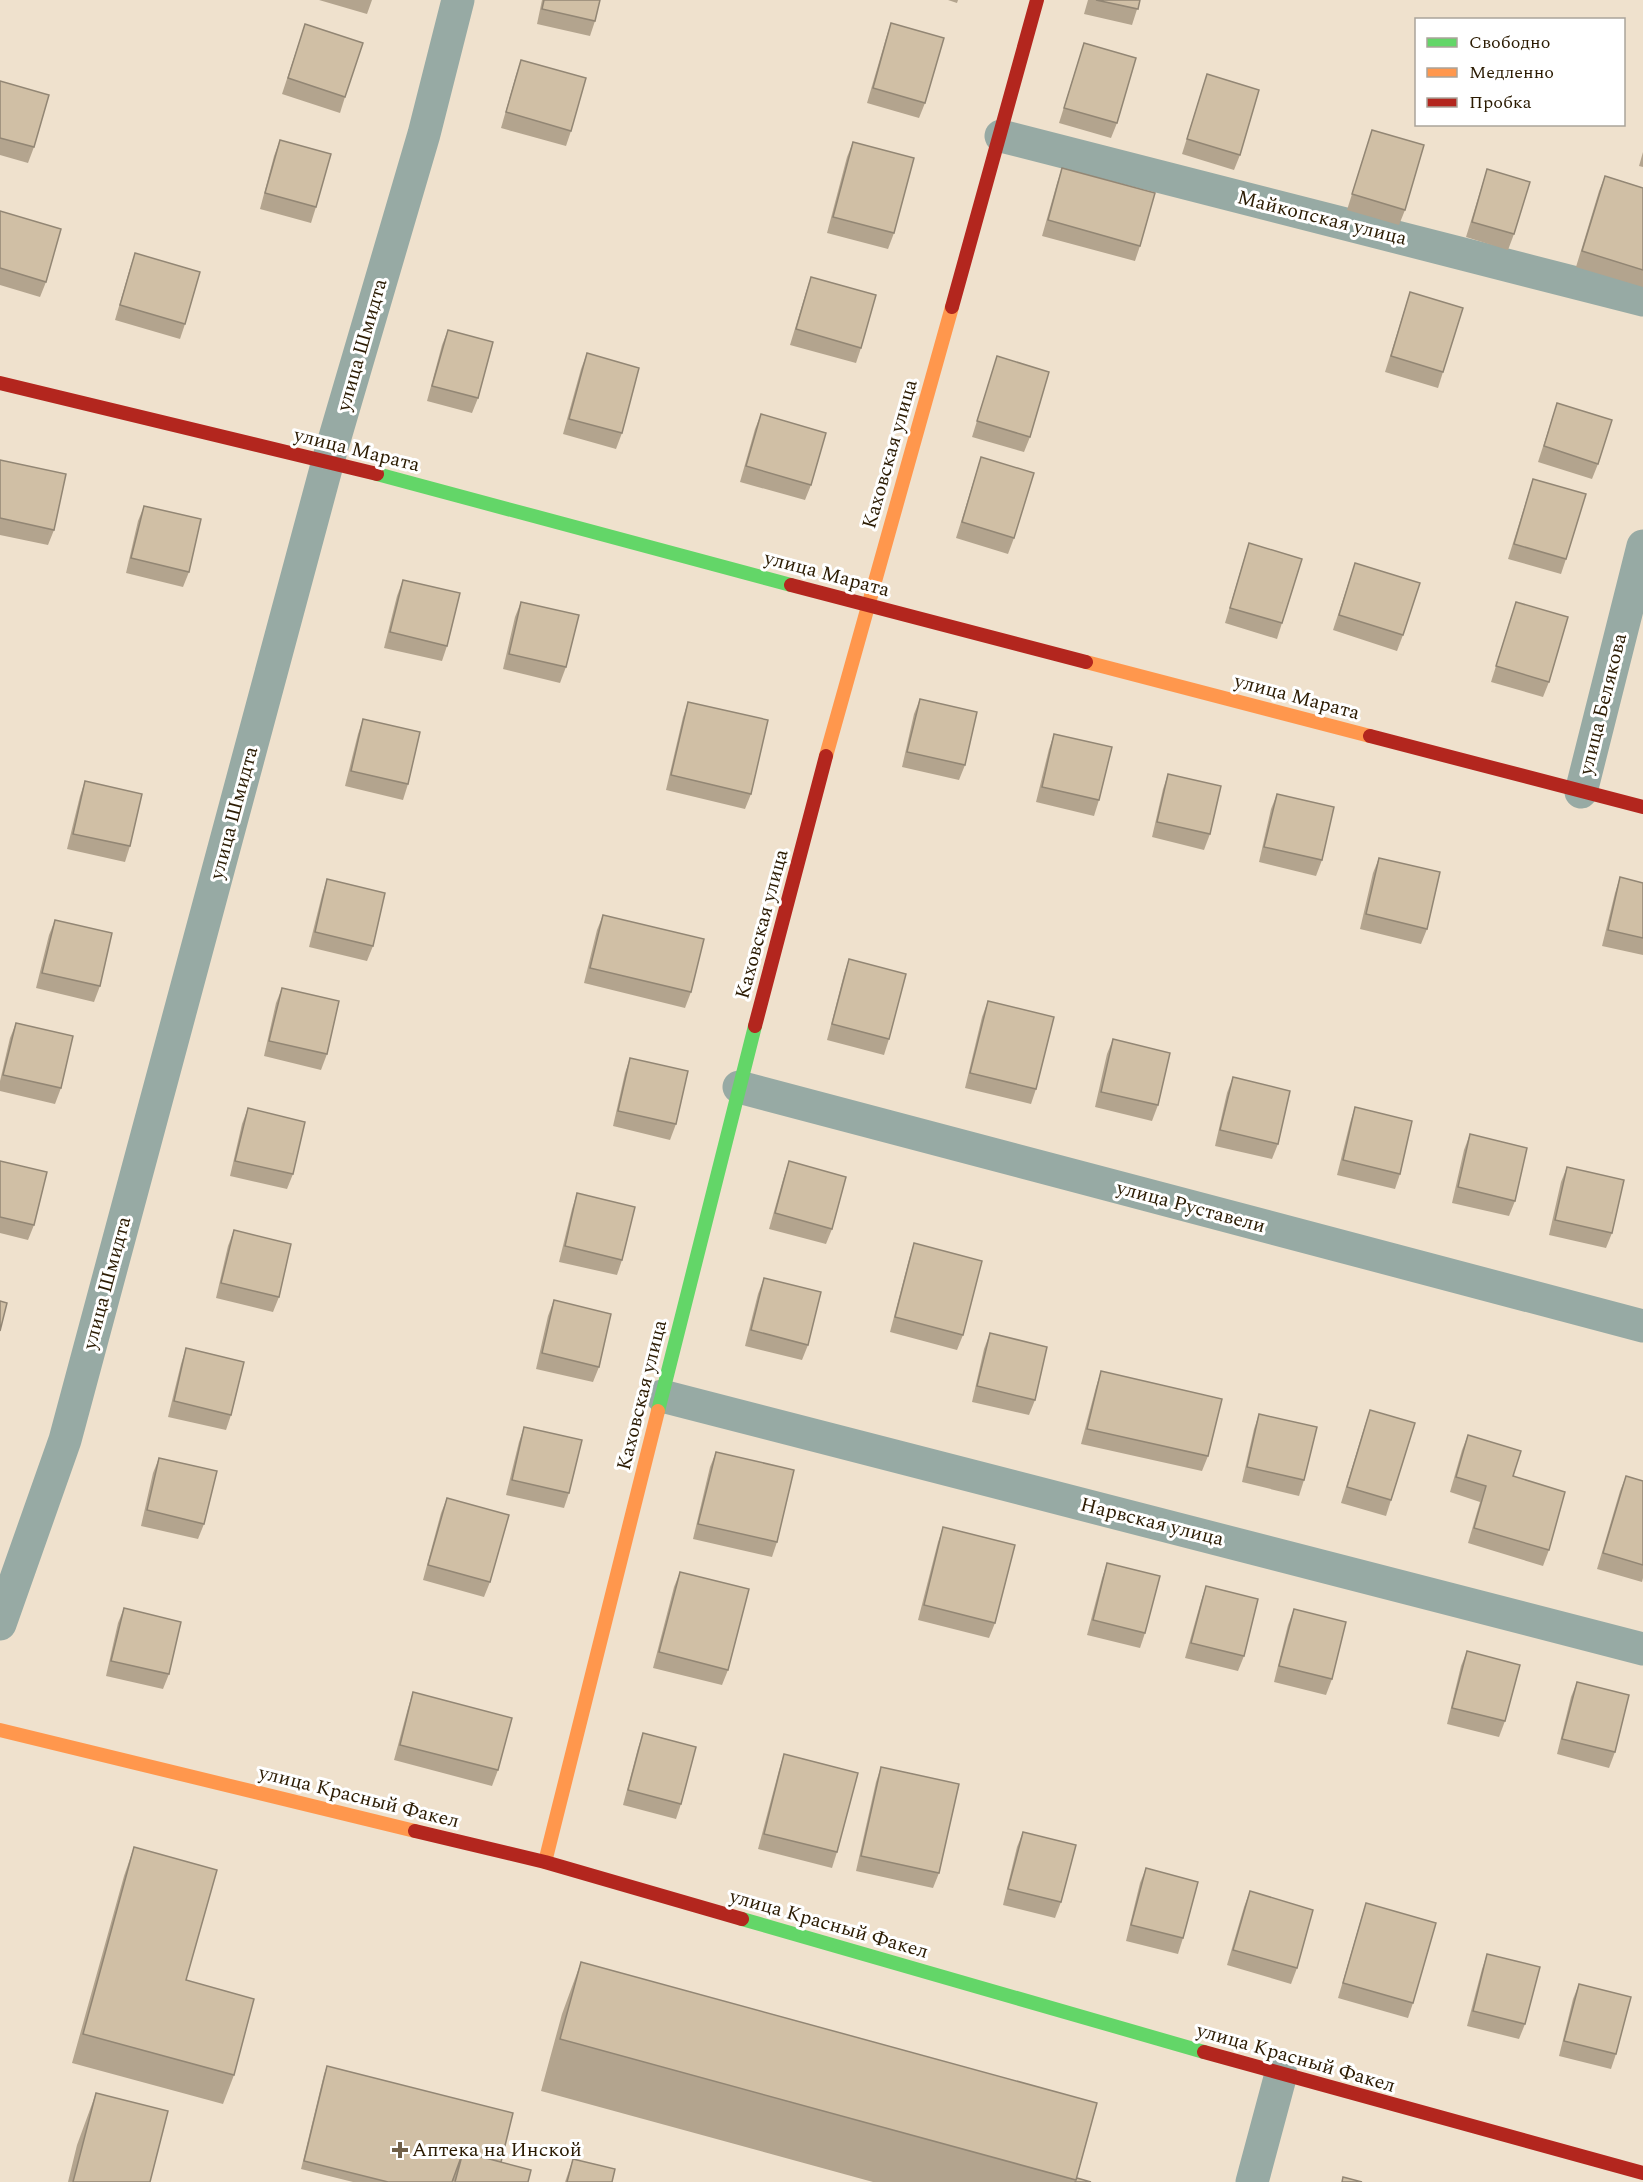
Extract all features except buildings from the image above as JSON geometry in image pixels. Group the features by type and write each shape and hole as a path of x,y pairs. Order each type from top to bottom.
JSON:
{"street":[{"name":"улица Шмидта","path":"0,1624 65,1440 328,461 424,134 458,0"},
{"name":"Каховская улица","path":"544,1862 739,1087 867,605 1001,136 1037,0"},
{"name":"Майкопская улица","path":"1001,136 1643,300"},
{"name":"улица Марата","path":"0,383 328,461 867,605 1643,807"},
{"name":"улица Белякова","path":"1581,792 1643,546"},
{"name":"улица Руставели","path":"739,1087 1643,1326"},
{"name":"Нарвская улица","path":"662,1396 1643,1649"},
{"name":"улица Красный Факел","path":"0,1730 544,1862 1281,2074 1597,2172 1643,2173"},
{"path":"1252,2182 1281,2074"}],"traffic: fast":[{"path":"377,474 791,585"},
{"path":"658,1411 755,1026"},
{"path":"742,1919 1204,2052"}],"traffic: slow":[{"path":"826,756 952,307"},
{"path":"1086,662 1370,736"},
{"path":"545,1862 658,1411"},
{"path":"0,1730 415,1831"}],"traffic: jam":[{"path":"952,307 1037,0"},
{"path":"0,383 377,474"},
{"path":"791,585 1086,662"},
{"path":"1370,736 1643,807"},
{"path":"755,1026 826,756"},
{"path":"415,1831 545,1862 742,1919"},
{"path":"1204,2052 1643,2173"}],"place":[{"name":"Аптека на Инской","path":"400,2150"}]}
